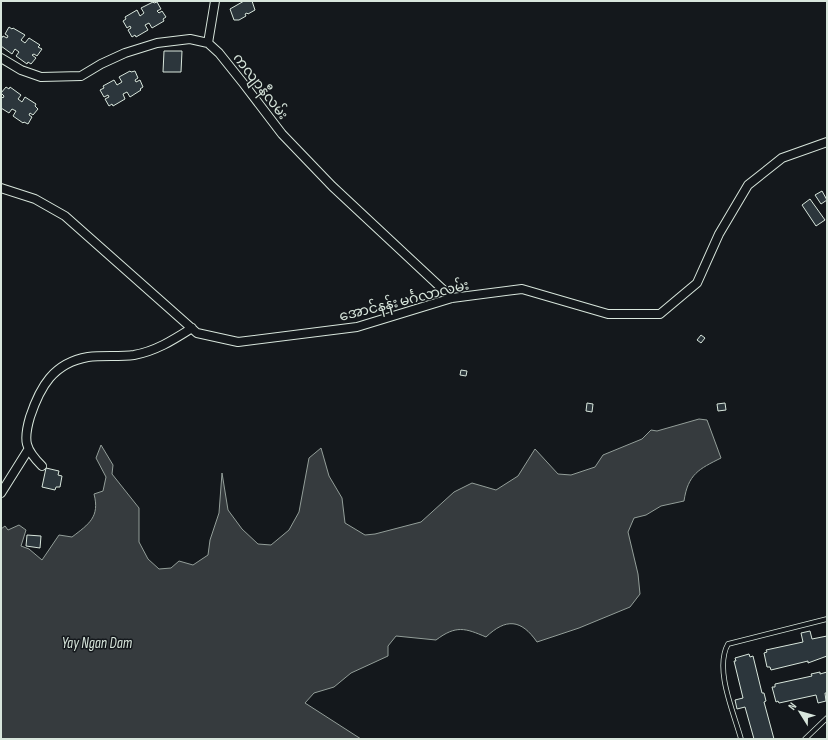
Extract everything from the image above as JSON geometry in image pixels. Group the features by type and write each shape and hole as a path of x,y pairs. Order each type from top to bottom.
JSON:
{"street":[{"path":"1,58 21,70 41,77 81,76 101,64 125,53 157,43 190,39 208,43 215,1"},
{"name":"ကလျာနီလမ်း","path":"208,43 219,53 282,134 332,186 452,298"},
{"name":"အောင်နန်း မင်္ဂလာလမ်း","path":"1,188 35,198 65,216 197,333 238,342 357,327 452,298 522,289 608,314 660,314 697,283 719,234 748,185 782,158 827,142"},
{"path":"42,466 26,446 26,429 37,397 46,381 59,369 88,357 133,355 154,350 192,328"},
{"path":"1,493 28,450"}],"lane":[{"path":"742,739 722,673 724,651 728,644 827,620"},
{"path":"805,739 827,718"}],"water":[{"name":"Yay Ngan Dam","path":"699,419 707,420 721,458 701,469 692,478 688,484 684,501 661,506 646,515 634,518 628,532 638,574 640,594 630,607 579,628 537,642 525,629 519,625 513,624 507,624 500,627 486,637 466,630 455,630 449,632 436,640 396,636 388,646 388,656 351,673 334,687 314,693 305,703 361,739 1,739 1,529 5,526 8,530 19,525 26,530 21,546 29,549 42,560 59,535 72,537 88,524 92,519 95,509 94,494 103,491 106,477 96,458 101,445 113,465 112,474 139,508 139,542 148,559 159,569 171,568 179,561 193,565 208,555 210,540 219,513 222,473 228,510 242,529 258,544 271,545 289,530 299,512 309,458 321,448 329,476 342,498 345,523 365,535 375,534 421,522 454,492 472,483 496,490 518,476 535,449 558,474 571,475 595,467 603,455 642,439 651,430 657,431"}],"building":[{"path":"244,1 252,1 255,10 245,14 246,16 239,20 234,20 230,9"},
{"path":"153,2 157,2 161,9 157,11 159,13 162,11 166,17 163,19 164,21 152,28 149,23 145,25 148,30 136,37 135,35 132,37 128,30 131,28 130,26 127,28 123,21 126,19 125,17 137,10 140,16 144,13 141,8"},
{"path":"9,27 25,35 21,40 25,43 29,38 40,45 38,47 42,49 37,56 34,54 32,55 36,58 31,64 28,62 27,64 16,56 19,52 15,49 12,54 1,46 1,39 3,36 7,38 8,36 5,34"},
{"path":"164,51 182,51 181,72 163,72"},
{"path":"130,71 135,71 138,78 135,80 136,82 140,80 143,87 130,97 127,92 123,94 125,99 113,106 112,104 109,106 105,99 109,97 108,95 104,97 100,90 104,88 103,86 114,80 117,85 122,82 119,77"},
{"path":"6,87 9,89 10,87 21,95 18,99 22,102 25,97 36,104 35,106 38,109 33,115 30,113 29,115 32,117 28,124 23,123 13,116 16,111 12,109 9,113 1,108 1,96 3,98 4,96 1,93"},
{"path":"822,191 827,200 821,204 815,195"},
{"path":"810,199 825,220 816,226 802,205"},
{"path":"701,335 705,338 701,343 697,340"},
{"path":"461,370 467,371 466,376 460,375"},
{"path":"587,403 593,404 592,412 586,411"},
{"path":"725,403 726,410 718,411 717,404"},
{"path":"46,468 59,471 58,475 62,476 60,487 56,487 55,490 42,487"},
{"path":"27,535 41,536 40,548 26,546"},
{"path":"810,631 812,639 827,636 827,656 808,663 808,661 771,670 770,667 767,667 764,653 767,652 766,650 803,642 801,633"},
{"path":"749,654 750,657 753,656 762,693 764,693 766,701 764,702 774,739 754,739 745,707 737,709 735,700 743,698 734,661 736,661 735,658"},
{"path":"820,672 820,674 827,672 827,693 825,693 826,701 818,703 816,695 779,703 778,701 776,702 772,687 775,687 775,684 812,676 811,674"}]}
